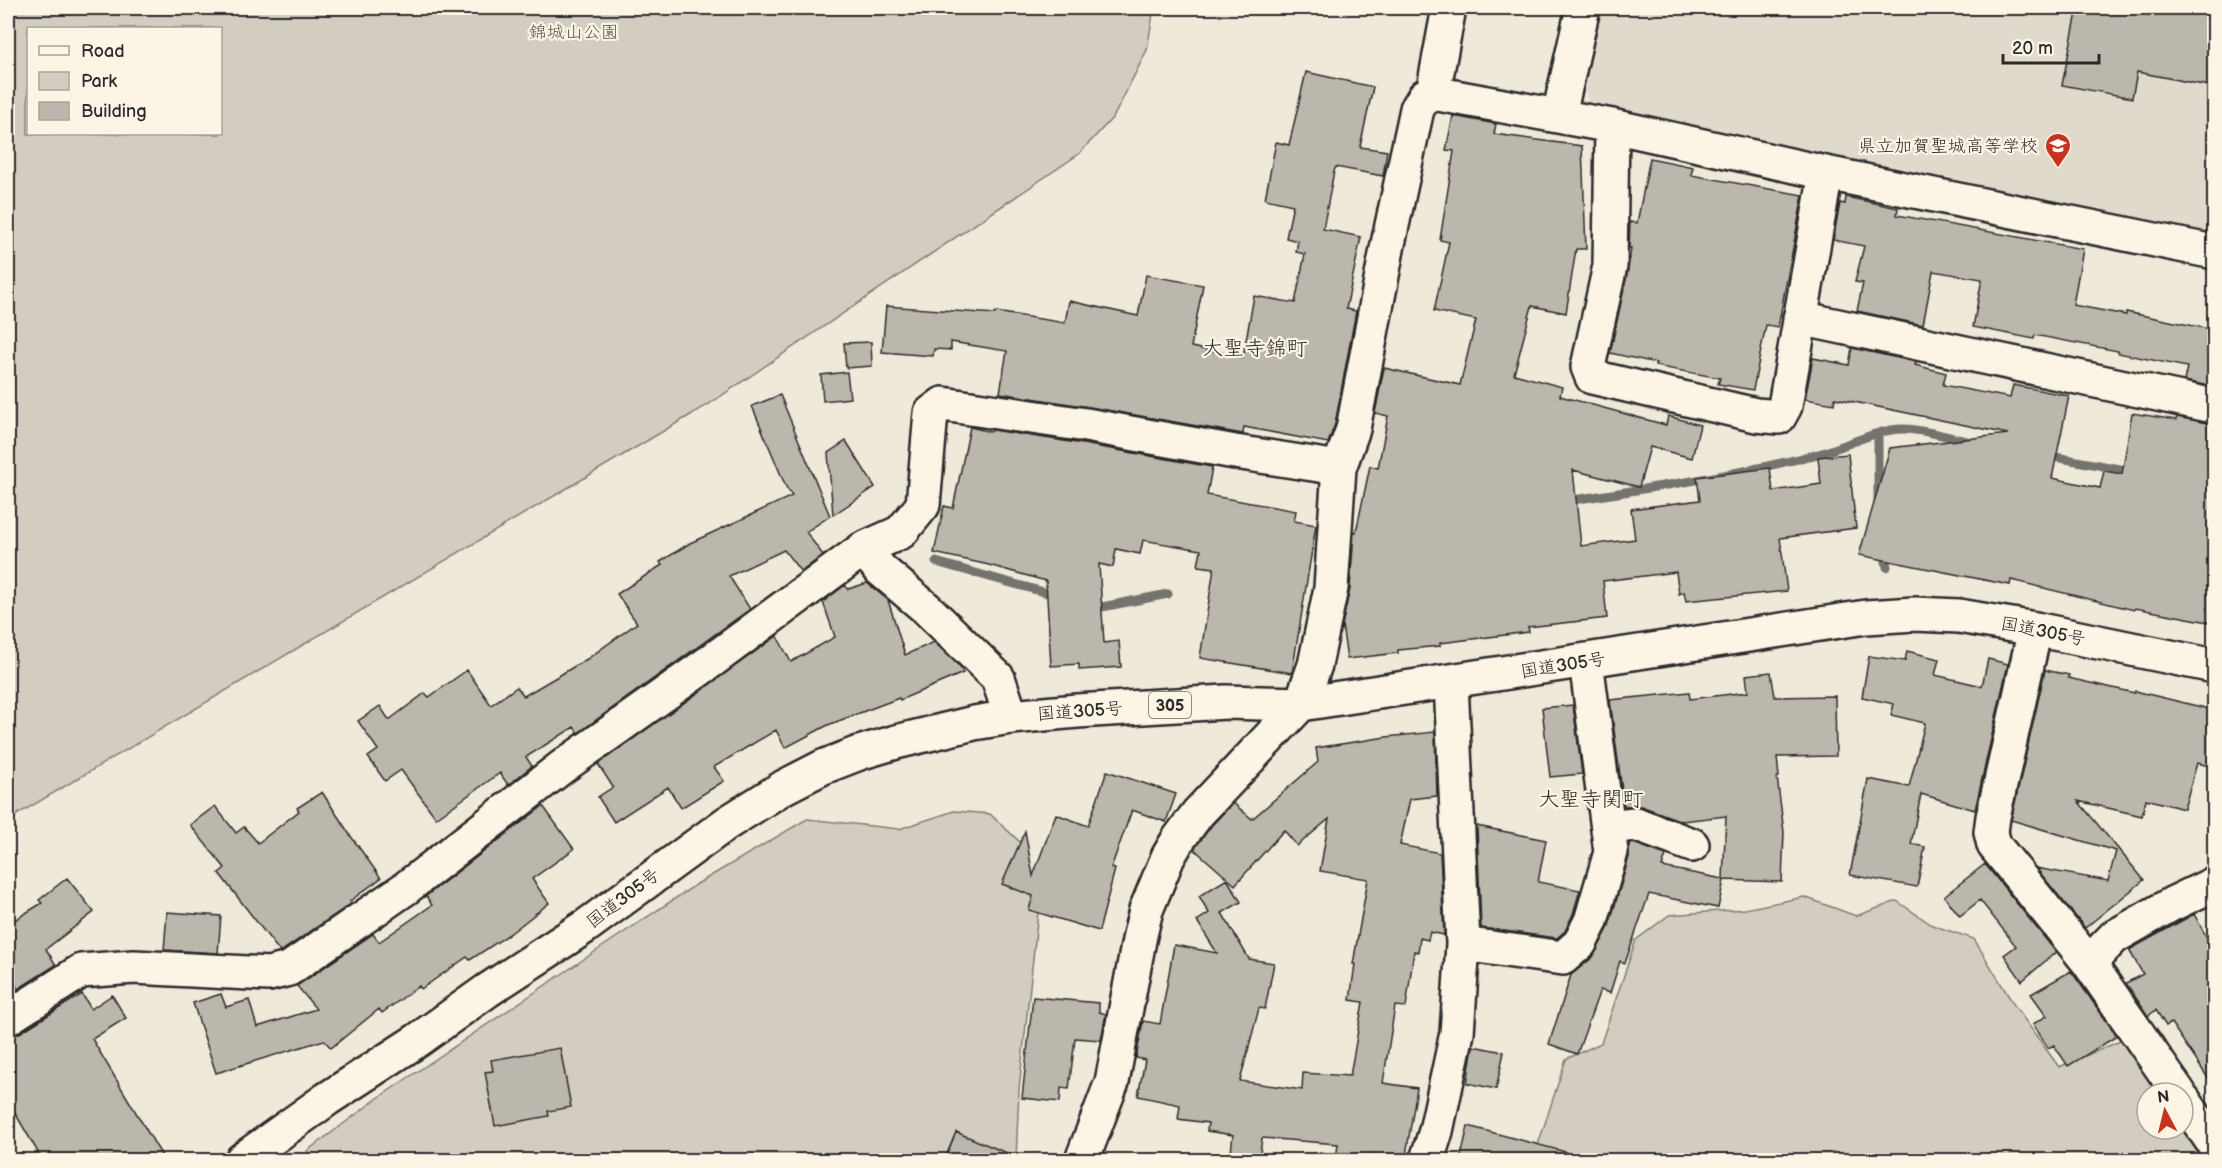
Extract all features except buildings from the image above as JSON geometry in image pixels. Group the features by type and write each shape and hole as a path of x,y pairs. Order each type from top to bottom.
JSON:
{"main road":[{"path":"1433,93 1449,8"},
{"path":"1559,115 1583,8"},
{"path":"1089,1159 1112,1082 1146,910 1168,857 1198,813 1301,704 1315,665 1331,588 1339,468 1353,429 1416,109 1425,96 1433,93 1559,115 1826,173 2214,252"},
{"path":"1612,126 1610,266 1588,367 1592,377 1756,415 1779,417 1785,406 1826,173"},
{"path":"1800,318 2214,406"},
{"path":"8,1018 81,971 134,967 269,974 289,969 406,888 562,767 863,549 901,532 923,505 931,413 943,404 1086,425 1234,452 1339,468"},
{"path":"863,549 881,570 960,640 998,678 1011,717"},
{"name":"国道305号","path":"242,1161 327,1099 586,926 727,823 784,787 823,767 859,753 966,724 1077,711 1227,702 1301,704 1876,616 1915,614 1959,616 2035,629 2214,666"},
{"path":"2035,629 1991,832 1994,845 2089,963 2171,1081"},
{"path":"1463,944 1563,958 1580,943 1591,921 1611,852 1586,661"},
{"path":"1428,1161 1456,1033 1463,944 1451,682"},
{"path":"1608,827 1635,824 1692,845"},
{"path":"2089,963 2114,937 2172,904 2214,884"},
{"path":"2195,1116 2214,1144"}],"shaded area":[{"name":"県立加賀聖城高等学校","path":"1601,8 2214,8 2214,236 1588,103 1584,83"}],"green space":[{"name":"錦城山公園","path":"8,8 1154,8 1147,50 1114,116 1079,154 709,404 8,820"},
{"path":"954,811 990,814 1021,843 1039,903 1019,1089 1016,1160 312,1160 307,1151 378,1098 599,949 697,884 807,819 899,829"},
{"path":"1804,897 1856,916 1897,901 1932,925 1974,939 2014,1005 2059,1067 2125,1039 2155,1081 2135,1081 2135,1141 2195,1141 2195,1135 2213,1160 1533,1160 1566,1059 1601,1043 1636,940 1669,915 1745,909"}],"waterway":[{"path":"1566,501 1759,468 1822,453 1874,434 1895,429 1922,431 1972,442"},
{"path":"1878,434 1878,502"},
{"path":"2045,455 2135,472"},
{"path":"1884,549 1887,567"},
{"path":"936,562 1058,596"},
{"path":"1091,606 1097,608 1168,594"}],"place":[{"name":"県立加賀聖城高等学校","path":"2058,169"}],"district":[{"name":"大聖寺錦町","path":"1255,348"},
{"name":"大聖寺関町","path":"1591,799"}]}
